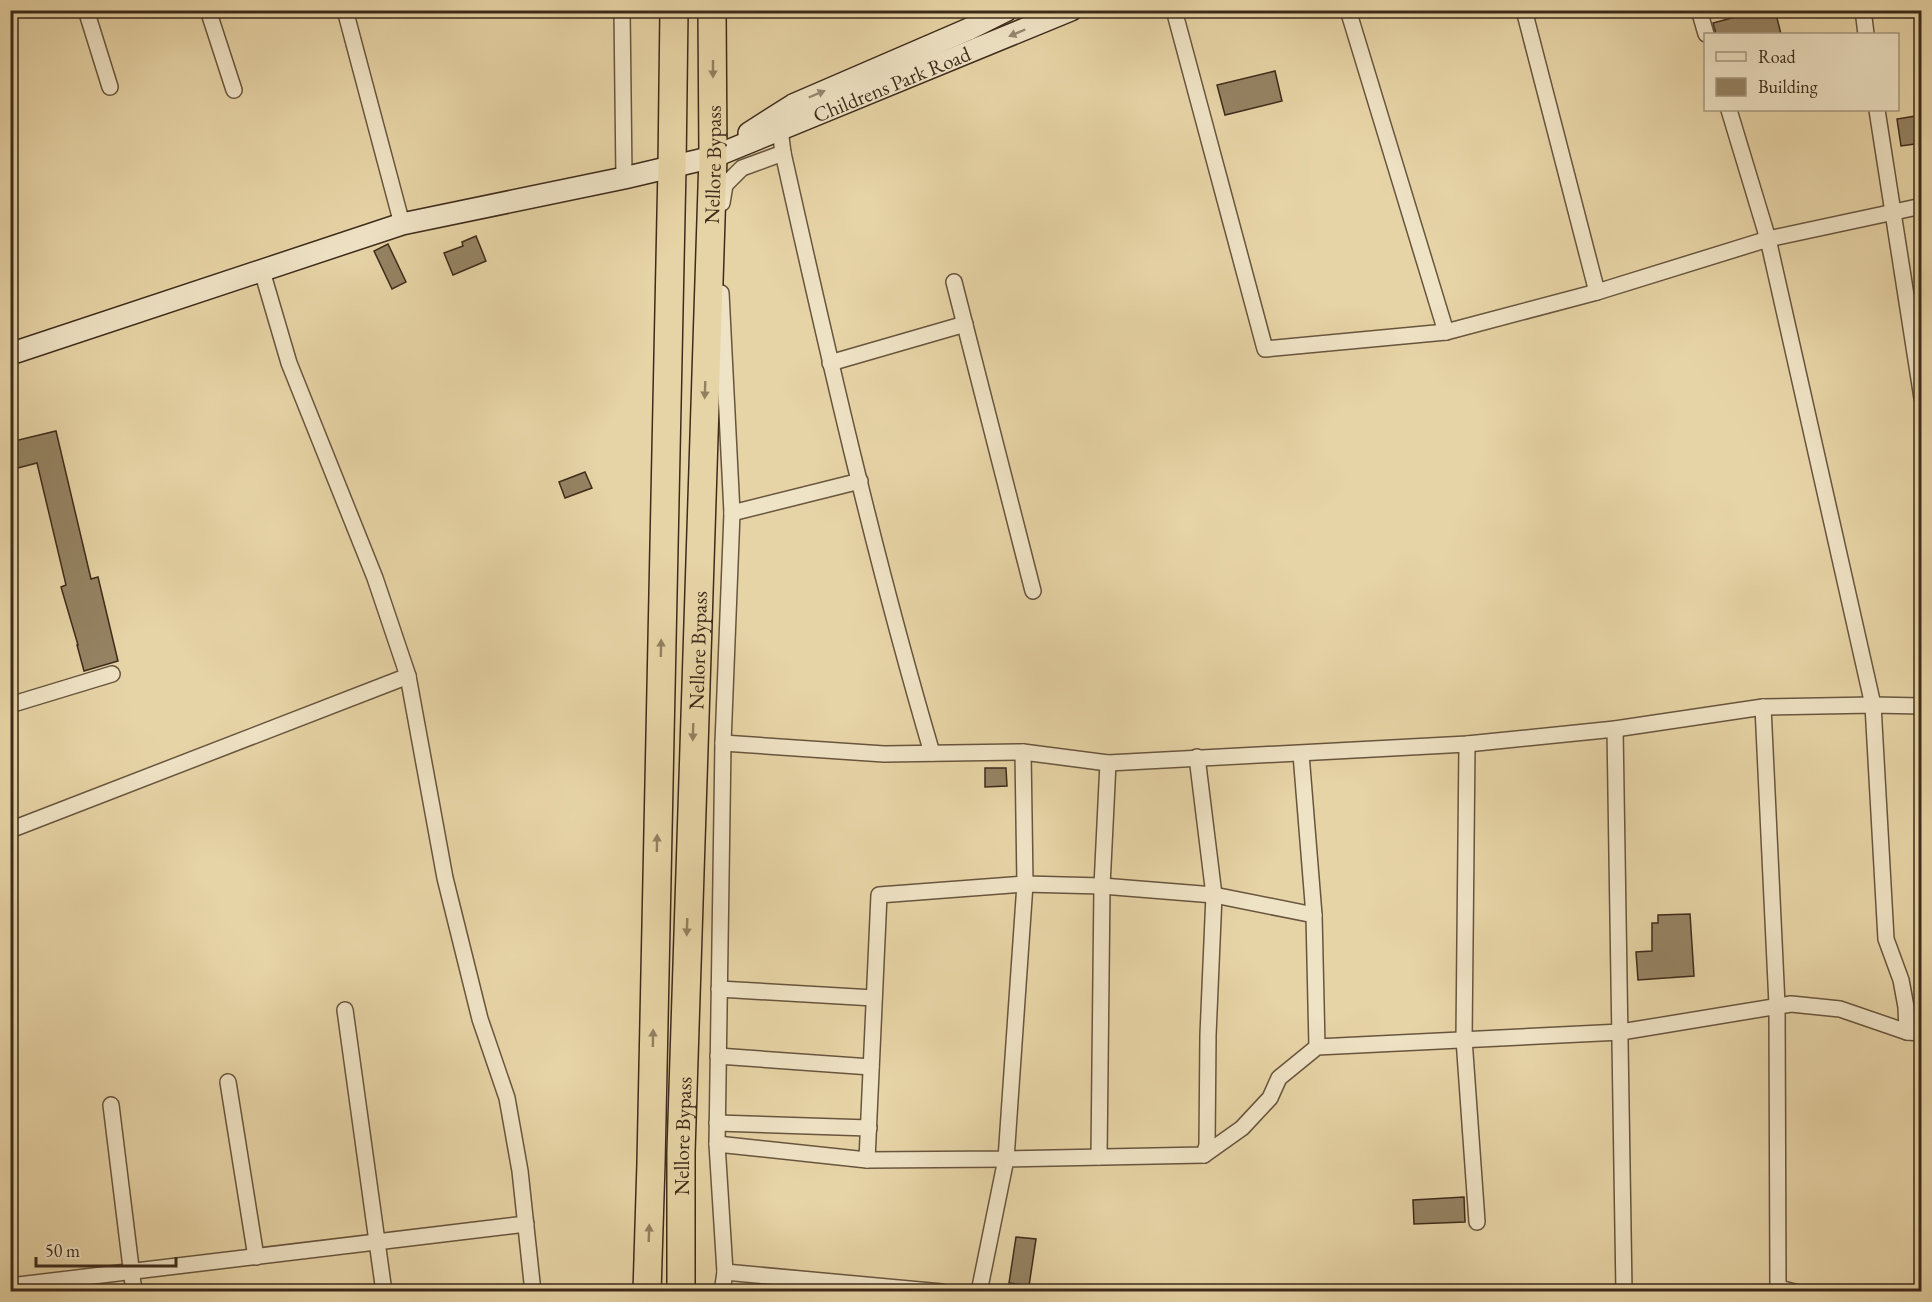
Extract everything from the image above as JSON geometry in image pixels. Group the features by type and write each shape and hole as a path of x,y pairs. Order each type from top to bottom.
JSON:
{"highway":[{"name":"Nellore Bypass","path":"647,1292 674,10"},
{"name":"Nellore Bypass","path":"681,1292 681,1140 713,157 712,10"}],"street":[{"path":"86,10 110,87"},
{"path":"208,10 234,90"},
{"path":"345,10 402,224"},
{"path":"622,10 624,178"},
{"name":"Childrens Park Road","path":"779,122 793,105 969,29 1007,10"},
{"name":"Childrens Park Road","path":"17,347 262,271 402,224 713,157 779,122 1071,10"},
{"path":"1174,10 1265,349 1446,332 1597,292 1768,239 1922,206"},
{"path":"1348,10 1446,332"},
{"path":"1524,10 1597,292"},
{"path":"1699,10 1706,33"},
{"path":"1863,10 1866,33"},
{"path":"1729,111 1768,239 1873,705 1886,939 1901,980 1914,1032"},
{"path":"1877,111 1922,398"},
{"path":"779,122 783,153 830,363 911,681 932,753"},
{"path":"722,1292 725,1272 717,1123 723,743 732,513 718,232 724,185 742,168 783,153"},
{"path":"262,271 289,363 375,578 408,676 445,878 480,1019 507,1098 520,1171 533,1292"},
{"path":"954,282 1033,591"},
{"path":"830,363 965,324"},
{"path":"732,513 860,481"},
{"path":"10,705 112,674"},
{"path":"10,830 408,676"},
{"path":"723,743 885,754 1023,752 1108,763 1467,744 1615,729 1763,707 1922,706"},
{"path":"1763,707 1778,1005 1784,1290"},
{"path":"1615,729 1624,1292"},
{"path":"1467,744 1464,1040 1477,1221"},
{"path":"979,1292 1006,1159 1025,884 1023,752"},
{"path":"1302,754 1314,915 1317,1047"},
{"path":"1197,757 1214,894 1208,1035 1207,1145 1204,1155"},
{"path":"1099,1157 1102,886 1108,763"},
{"path":"867,1160 879,895 1025,884 1102,886 1214,894 1314,915"},
{"path":"719,989 874,998"},
{"path":"717,1144 867,1160 1204,1155 1242,1128 1270,1098 1279,1078 1317,1047 1621,1032 1791,1004 1840,1009 1914,1032"},
{"path":"345,1010 384,1292"},
{"path":"718,1056 871,1067"},
{"path":"228,1082 256,1257"},
{"path":"111,1105 134,1292"},
{"path":"717,1123 869,1128"},
{"path":"10,1286 526,1224"},
{"path":"725,1272 942,1292"}],"building":[{"path":"1761,10 1775,10 1781,33 1716,33 1713,23"},
{"path":"1275,71 1282,101 1225,115 1217,85"},
{"path":"1922,115 1922,143 1901,146 1897,119"},
{"path":"476,236 486,261 453,275 444,253 463,246 462,242"},
{"path":"388,244 406,282 392,289 374,251"},
{"path":"56,431 91,579 98,577 118,661 84,671 61,587 66,585 37,463 10,470 10,442"},
{"path":"585,472 592,488 565,498 559,482"},
{"path":"985,768 1006,768 1007,786 985,787"},
{"path":"1690,914 1694,976 1638,980 1636,952 1652,951 1652,923 1658,923 1658,915"},
{"path":"1464,1197 1465,1222 1414,1224 1413,1200"},
{"path":"1016,1237 1036,1239 1029,1286 1009,1283"}]}
